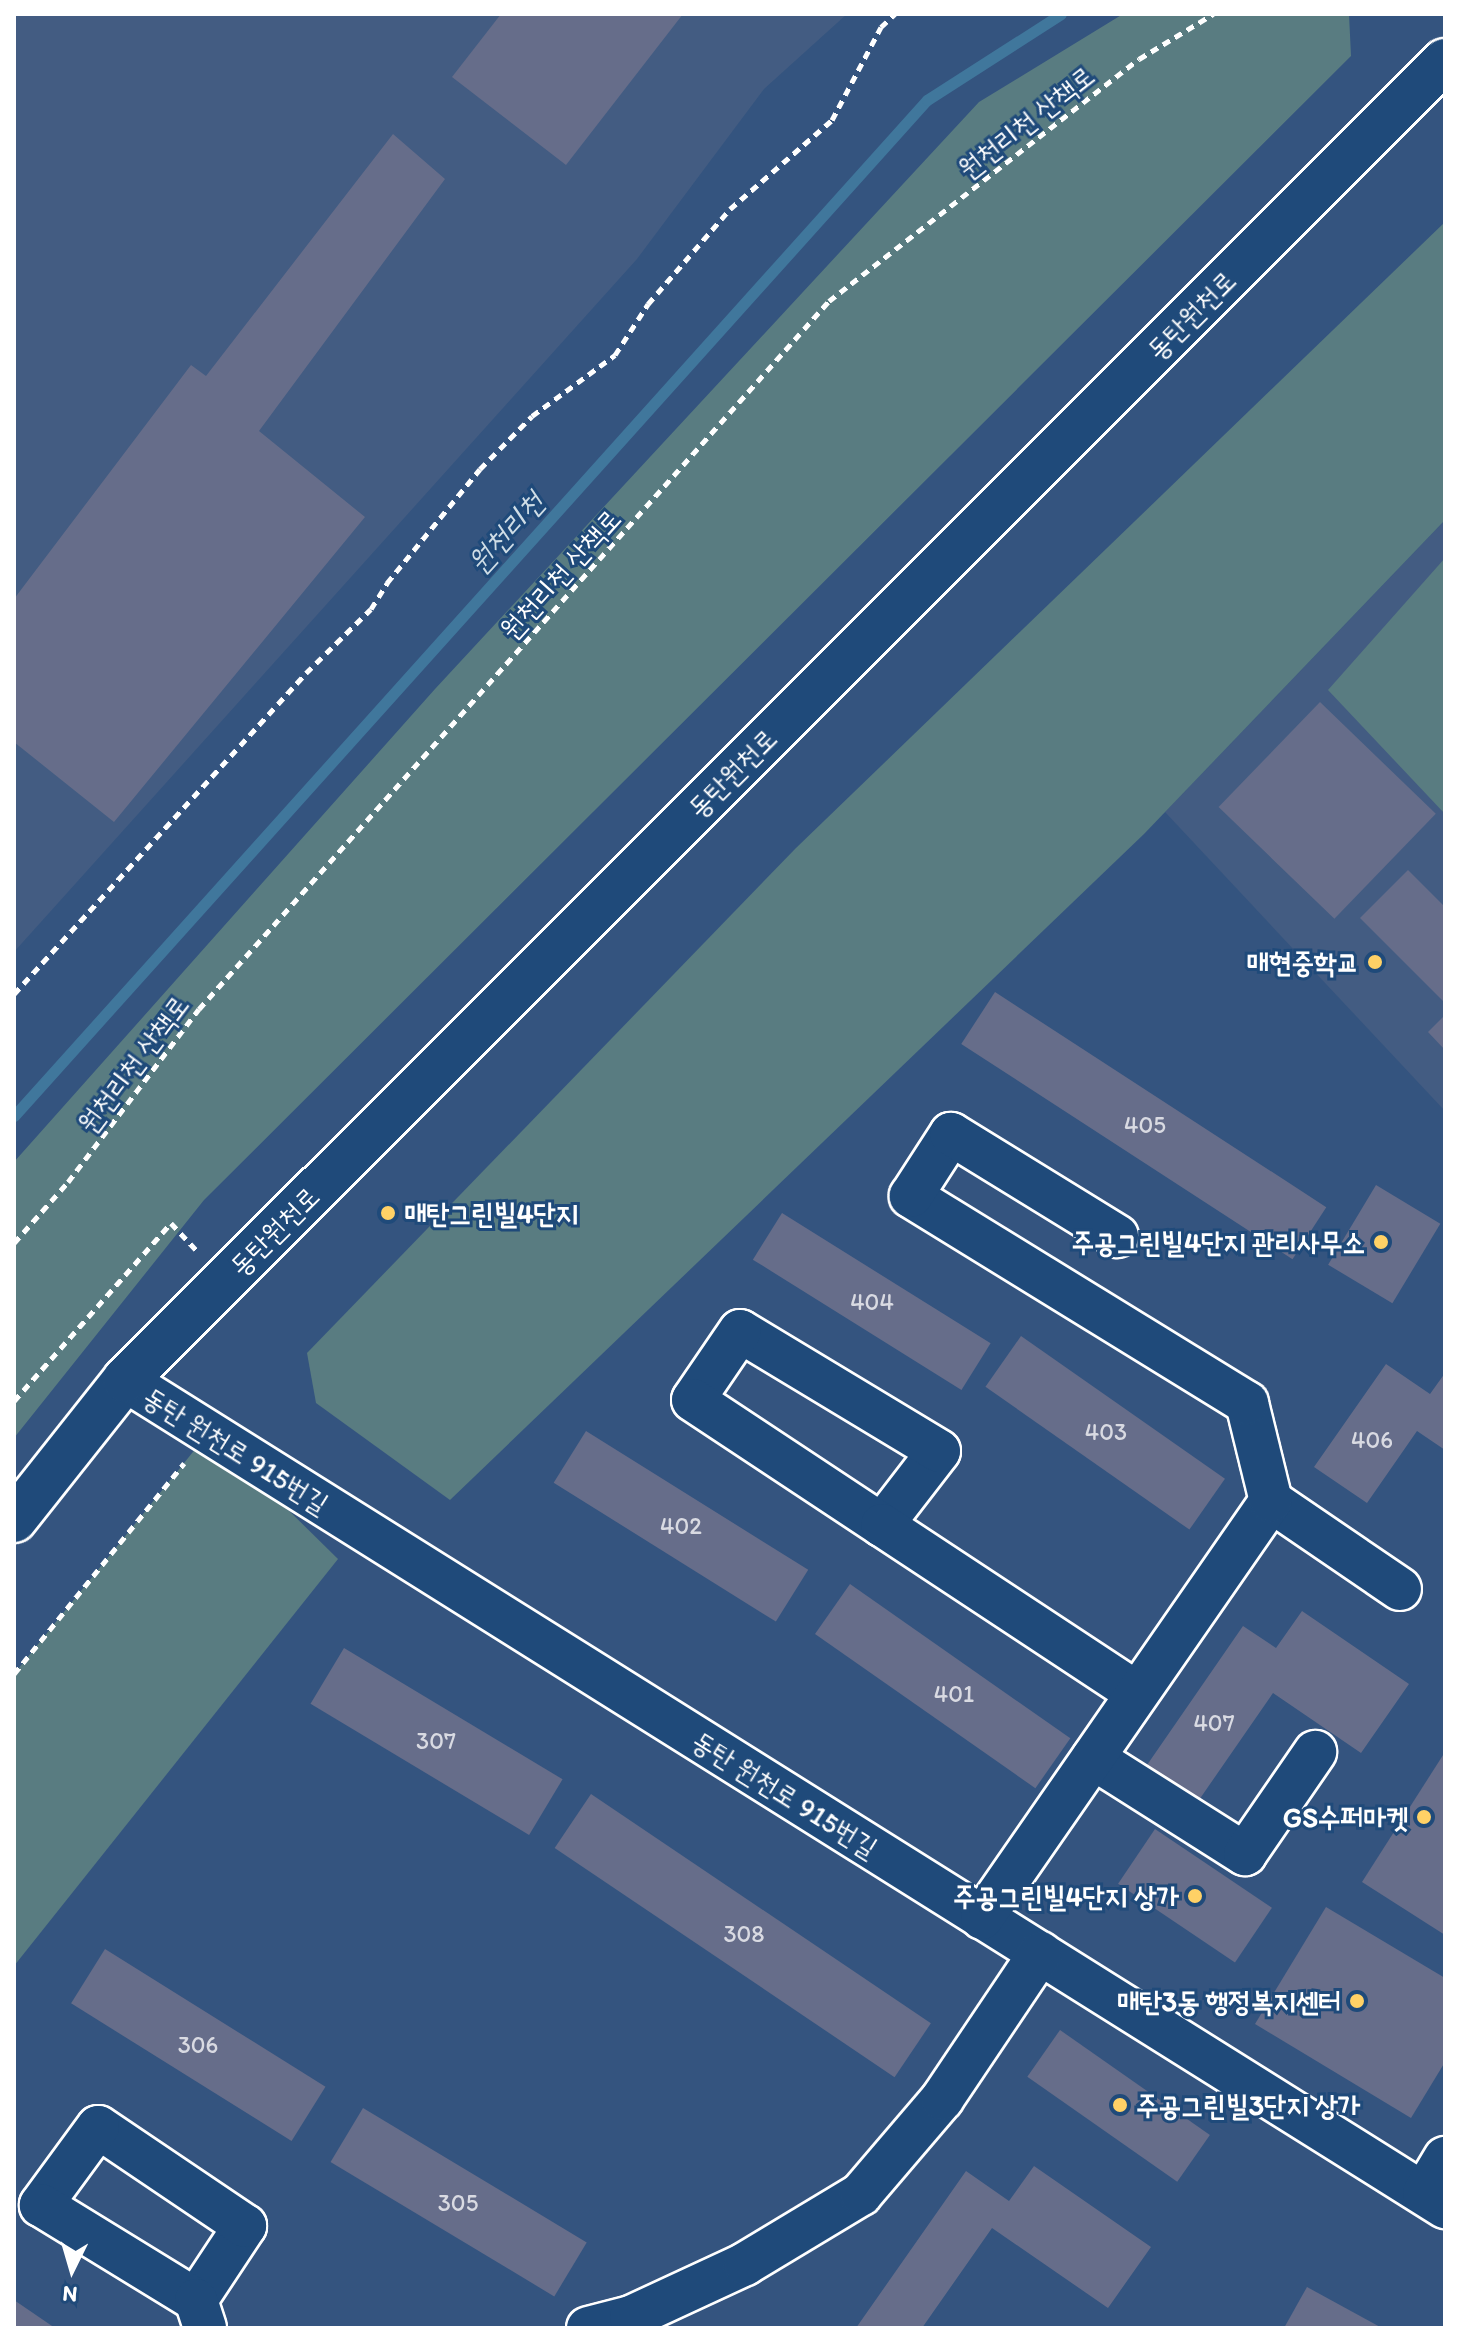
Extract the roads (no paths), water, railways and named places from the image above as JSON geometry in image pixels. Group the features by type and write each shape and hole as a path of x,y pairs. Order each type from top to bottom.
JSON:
{"main road":[{"name":"동탄원천로","path":"20,1509 125,1380 1445,61"}],"street":[{"path":"1117,1236 951,1134 911,1196 1247,1403 1271,1501 1400,1589"},
{"path":"882,1525 939,1451 740,1331 693,1400 882,1525 1137,1693"},
{"name":"동탄 원천로 915번길","path":"125,1380 1434,2200"},
{"path":"982,1918 1271,1501"},
{"path":"1093,1758 1245,1854 1315,1752"},
{"path":"588,2328 631,2317 745,2264 861,2194 942,2099 1040,1953"},
{"path":"98,2127 245,2226 200,2314 41,2205 98,2127"},
{"path":"1434,2200 1445,2158"}],"waterway":[{"name":"원천리천","path":"14,1116 927,100 1061,14"}],"place":[{"name":"매현중학교","path":"1375,962"},
{"name":"매탄그린빌4단지","path":"388,1213"},
{"name":"주공그린빌4단지 관리사무소","path":"1381,1242"},
{"name":"GS수퍼마켓","path":"1424,1817"},
{"name":"주공그린빌4단지 상가","path":"1195,1896"},
{"name":"매탄3동 행정복지센터","path":"1357,2001"},
{"name":"주공그린빌3단지 상가","path":"1120,2105"}]}
